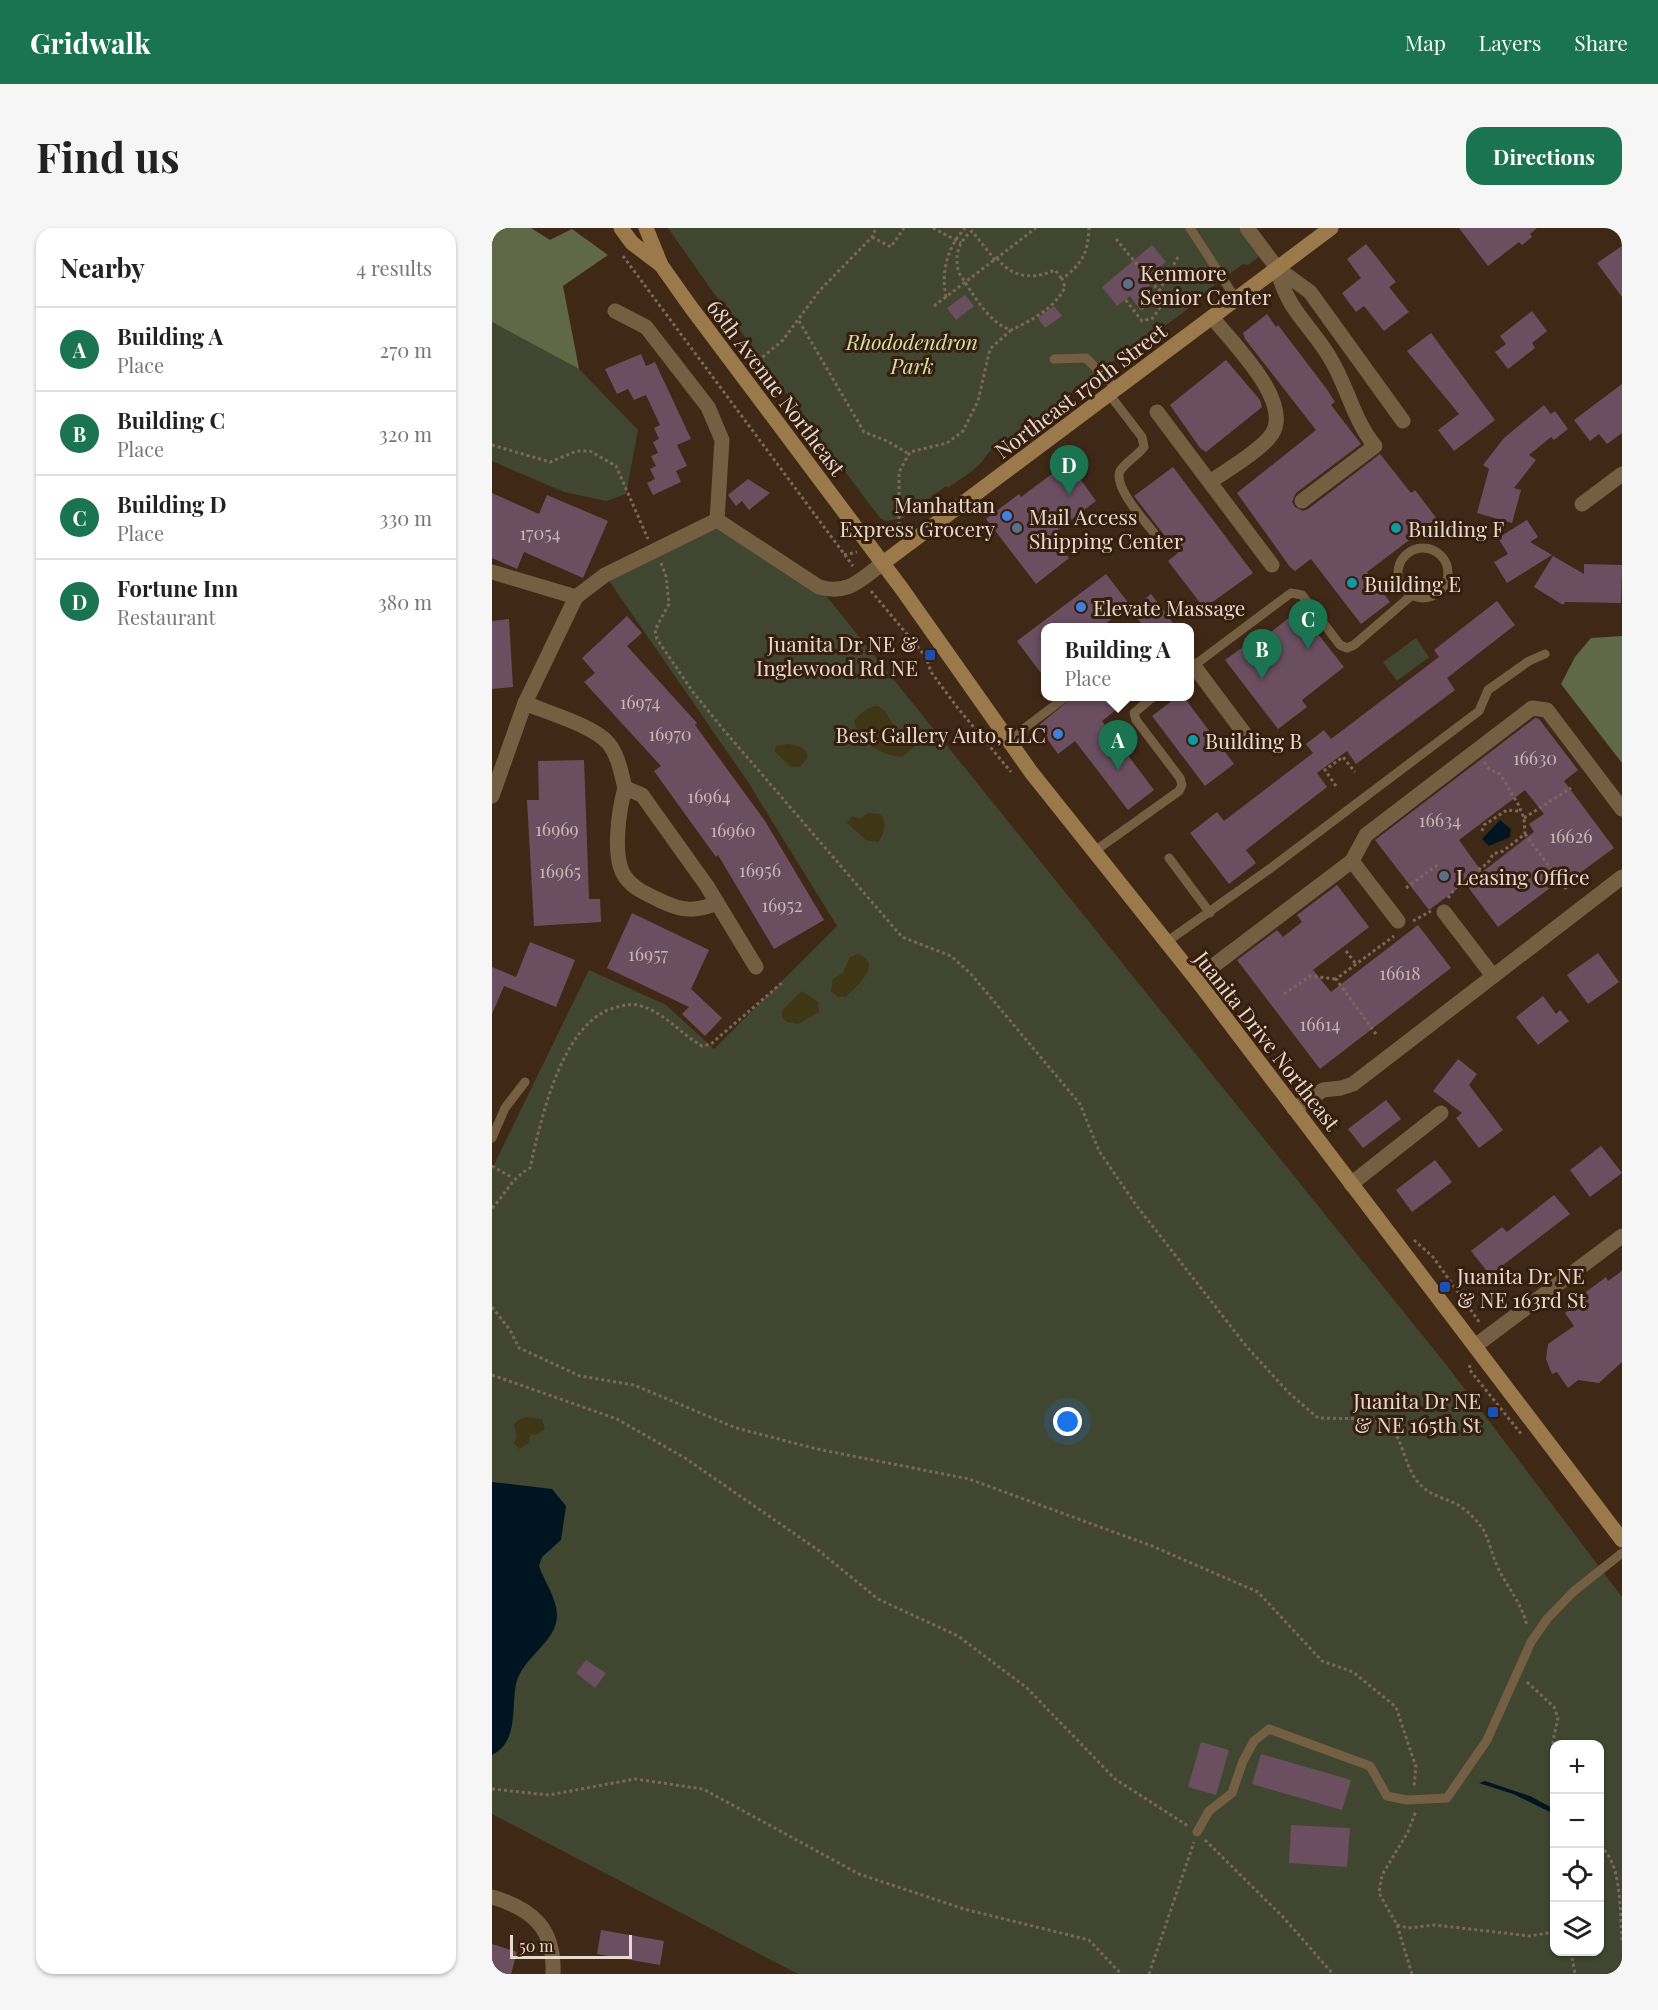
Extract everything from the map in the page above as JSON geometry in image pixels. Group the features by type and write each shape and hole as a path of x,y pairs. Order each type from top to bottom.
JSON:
{"main road":[{"name":"68th Avenue Northeast","path":"621,228 632,243 661,265"},
{"name":"68th Avenue Northeast","path":"646,228 661,265 883,563"},
{"name":"Northeast 170th Street","path":"883,563 1331,228"},
{"name":"Juanita Drive Northeast","path":"883,563 1010,743 1092,853 1196,979 1622,1540"}],"street":[{"path":"1247,228 1277,268 1310,292 1402,421"},
{"path":"1277,268 1287,300 1333,362 1360,428 1375,446 1302,501"},
{"path":"615,311 646,327 708,407 722,440 717,520"},
{"path":"1210,482 1266,440 1276,425 1277,415 1272,394 1212,317"},
{"path":"1157,412 1272,565"},
{"path":"1582,504 1622,474"},
{"path":"717,520 819,587 833,591 848,589 883,563"},
{"path":"492,796 525,703 576,597 605,575 717,520"},
{"path":"492,572 576,597"},
{"path":"1194,670 1244,733"},
{"path":"525,703 594,732 608,743 617,756 625,788 618,813 619,857 625,877 638,889 680,909 698,911 717,903"},
{"path":"1196,979 1352,861 1366,835 1532,708 1547,711 1622,809"},
{"path":"625,788 642,795 717,903 756,967"},
{"path":"1352,861 1404,925"},
{"path":"1294,1109 1323,1090 1353,1084 1622,877"},
{"path":"1442,906 1493,976"},
{"path":"1351,1184 1441,1113"},
{"path":"1475,1346 1622,1236"},
{"path":"492,1897 512,1903 530,1914 543,1929 553,1951 553,1974"}],"lane":[{"path":"1190,228 1236,299"},
{"path":"1054,359 1086,358 1113,392 1142,437 1144,447 1121,469 1118,478 1123,491 1154,533"},
{"path":"1431,550 1445,562 1447,581 1434,595 1425,598 1412,595 1401,584 1399,565 1412,551 1431,550"},
{"path":"1194,666 1291,593 1302,595 1340,645 1347,648 1354,645 1412,595"},
{"path":"1165,943 1197,918 1210,913 1479,711 1488,690 1529,661 1545,654"},
{"path":"1010,743 1022,730 1060,701"},
{"path":"1092,853 1179,791 1182,785 1180,778 1136,720 1134,713 1148,701"},
{"path":"1168,858 1210,913"},
{"path":"492,1138 505,1108 525,1082"},
{"path":"1197,1832 1209,1811 1232,1793 1243,1761 1254,1741 1269,1729 1370,1766 1387,1796 1416,1799 1447,1798 1487,1740 1532,1642 1547,1619 1573,1592 1622,1553"}],"path":[{"path":"758,361 783,340 820,290 872,237 876,228"},
{"path":"872,237 891,247 904,228"},
{"path":"933,228 961,243"},
{"path":"946,297 943,281 946,258 965,228"},
{"path":"934,306 1036,228"},
{"path":"1062,279 1078,267 1084,256 1089,228"},
{"path":"899,525 899,472 909,454 946,443 963,431 978,401 990,349 1011,330 1037,315 1061,297 1065,288 1055,270 1032,277 1007,270 972,229 961,243 957,265 965,282 994,320 1002,327 1011,330"},
{"path":"1116,240 1160,291"},
{"path":"620,252 850,562"},
{"path":"1125,299 1142,321 1153,318 1161,306 1160,291 1179,255"},
{"path":"799,321 864,432 887,441 909,454"},
{"path":"492,445 550,462 577,451 590,451 616,466 666,576 669,604 655,630 657,639 693,692 902,937 951,957 971,974 1080,1104 1099,1151 1136,1205 1247,1347 1289,1393 1318,1418 1372,1419 1389,1423 1403,1446 1417,1481 1441,1500 1461,1507 1476,1520 1487,1533 1498,1567 1519,1603 1527,1625 1527,1636"},
{"path":"844,555 853,554"},
{"path":"880,600 926,657 931,672 1002,762"},
{"path":"1475,751 1489,769 1500,774 1518,804 1524,819 1525,834 1567,890"},
{"path":"1336,786 1325,770 1343,757 1355,772"},
{"path":"1524,819 1571,788"},
{"path":"1482,831 1484,825 1507,810 1519,811"},
{"path":"1336,980 1404,925 1442,906 1453,895 1458,884 1488,863 1493,854 1503,850 1525,834"},
{"path":"1406,888 1440,863"},
{"path":"1346,951 1356,964"},
{"path":"1284,994 1310,976 1336,980 1376,1034"},
{"path":"492,1208 508,1191 513,1178 530,1168 551,1089 585,1024 600,1012 626,1005 640,1005 662,1015 702,1046 711,1044 784,981"},
{"path":"492,1166 513,1178"},
{"path":"492,1307 510,1330 519,1348 580,1376 634,1385 736,1428 817,1449 969,1479 1152,1546 1258,1592 1322,1661 1353,1672 1396,1707 1416,1767 1417,1808 1408,1832 1382,1875 1379,1893 1397,1925 1413,1974"},
{"path":"492,1375 617,1419 685,1458 818,1550 878,1599 958,1636 1027,1688 1115,1779 1197,1832 1283,1917 1333,1974"},
{"path":"1518,1674 1554,1707 1558,1718 1553,1740"},
{"path":"492,1789 549,1795 636,1779 703,1789 859,1874 964,1909 1089,1940 1121,1974"},
{"path":"1149,1974 1180,1890 1197,1832"},
{"path":"1603,1848 1608,1851 1620,1875 1622,1942"},
{"path":"1397,1925 1408,1928 1435,1925 1530,1936 1550,1933"},
{"path":"1572,1956 1575,1974"}],"green space":[{"path":"492,228 531,228 550,240 572,229 608,255 563,286 579,369 492,322"},
{"name":"Rhododendron Park","path":"668,228 1239,228 1260,256 1248,265 1243,264 1197,298 1196,303 1128,353 1097,370 1089,383 1005,445 993,449 980,464 948,488 946,486 903,518 886,521 880,518 763,363"},
{"path":"492,322 579,369 638,430 626,494 606,501 564,492 492,461"},
{"path":"717,520 819,587 1448,1367 1622,1597 1622,1974 798,1974 492,1814 492,1169 589,970 666,1005 714,1049 837,926 748,782 605,575"},
{"path":"1622,636 1622,763 1561,684 1575,657 1591,638"},
{"path":"1416,638 1429,657 1397,681 1383,662"}],"sand":[{"path":"878,706 885,711 898,733 912,741 914,747 902,757 879,751 866,741 857,729 854,721 867,709"},
{"path":"788,744 801,747 807,754 808,757 800,767 791,767 775,752 776,746"},
{"path":"867,813 880,814 884,820 884,831 878,842 866,840 847,823 852,816 861,819"},
{"path":"858,954 866,958 869,964 866,976 846,997 838,997 831,991 833,979 843,973 850,957"},
{"path":"802,991 818,1002 819,1012 798,1024 787,1022 782,1017 782,1010"},
{"path":"526,1417 542,1419 545,1429 536,1435 530,1434 529,1443 519,1449 514,1443 517,1436 514,1425 518,1420"}],"water":[{"path":"1500,820 1511,829 1510,837 1489,846 1482,839"},
{"path":"492,1482 552,1489 566,1506 561,1540 542,1557 539,1566 554,1601 556,1623 548,1639 519,1675 510,1733 501,1749 492,1755"},
{"path":"1485,1781 1530,1796 1550,1807 1550,1812 1513,1794 1479,1783"}],"building":[{"path":"1459,228 1537,228 1530,234 1532,237 1522,245 1519,242 1488,266"},
{"path":"1366,244 1396,282 1389,287 1409,312 1384,331 1364,306 1356,312 1342,293 1361,278 1347,259"},
{"path":"1152,245 1166,262 1145,278 1150,285 1145,289 1154,301 1141,311 1130,296 1117,306 1102,287"},
{"path":"1622,246 1622,297 1597,263"},
{"path":"965,295 974,306 956,320 947,308"},
{"path":"1054,306 1062,316 1045,328 1038,318"},
{"path":"1532,311 1547,331 1532,343 1535,348 1508,369 1495,352 1506,344 1500,336"},
{"path":"1267,314 1326,388 1335,402 1331,405 1361,444 1296,493 1292,502 1295,507 1303,511 1308,509 1380,454 1411,493 1415,490 1437,519 1367,572 1390,602 1361,624 1311,559 1295,571 1290,567 1237,493 1316,430 1245,339 1243,333"},
{"path":"1431,333 1495,420 1454,451 1438,430 1459,414 1407,351"},
{"path":"641,354 646,366 655,362 691,439 677,445 687,466 676,471 681,482 653,495 647,483 655,479 650,469 656,466 651,456 658,453 653,442 659,439 654,428 660,425 646,395 634,400 628,389 617,394 605,369"},
{"path":"1226,360 1260,400 1262,407 1206,452 1200,448 1170,405"},
{"path":"1622,384 1622,433 1607,444 1599,434 1590,441 1574,420"},
{"path":"1544,405 1551,414 1555,411 1568,429 1554,440 1551,437 1529,455 1536,460 1514,488 1521,490 1512,523 1477,513 1489,469 1483,465 1504,438"},
{"path":"1068,462 1096,501 1051,535 1069,558 1036,584 986,519 1019,494 1021,497"},
{"path":"1173,467 1253,573 1204,608 1168,561 1178,553 1134,496"},
{"path":"748,479 770,493 749,510 742,501 736,506 728,495"},
{"path":"492,493 539,514 547,495 608,521 583,578 524,552 517,569 492,558"},
{"path":"1527,520 1538,537 1530,542 1552,555 1507,583 1494,562 1508,554 1498,538"},
{"path":"1553,556 1584,574 1584,564 1622,565 1621,603 1565,602 1563,605 1534,587"},
{"path":"1106,574 1130,605 1106,623 1041,623 1041,673 1017,641"},
{"path":"1151,594 1173,623 1141,623 1131,610"},
{"path":"1497,601 1515,625 1447,678 1455,690 1356,764 1347,751 1317,773 1327,787 1246,850 1256,863 1229,884 1190,833 1217,812 1224,821 1313,753 1306,744 1324,730 1331,739 1439,657 1434,650"},
{"path":"1299,610 1344,667 1302,700 1307,707 1278,729 1225,660 1254,639 1257,643"},
{"path":"627,616 642,633 627,646 697,723 695,725 765,821 824,920 774,949 718,855 716,857 654,771 661,766 584,682 595,673 582,658"},
{"path":"509,619 513,687 492,689 492,621"},
{"path":"1068,701 1127,701 1102,721 1154,790 1128,810 1075,741 1058,754 1038,726"},
{"name":"Building B","path":"1172,701 1187,701 1234,764 1205,786 1152,716"},
{"path":"1535,718 1539,719 1578,770 1564,781 1614,848 1570,880 1566,876 1498,927 1465,883 1429,910 1375,840","holes":["1525,790 1544,814 1529,824 1534,832 1482,872 1459,840"]},
{"path":"584,760 589,899 600,899 601,922 534,926 527,800 539,800 538,761"},
{"path":"1337,885 1369,927 1313,970 1331,992 1418,925 1451,968 1320,1069 1237,960 1277,930 1283,937 1302,922 1297,915"},
{"path":"632,913 709,950 691,989 722,1018 705,1036 682,1014 689,1007 607,968"},
{"path":"530,942 575,960 556,1007 504,986 492,1014 492,967 516,977"},
{"path":"1598,953 1619,982 1588,1004 1567,975"},
{"path":"1543,996 1556,1014 1560,1010 1569,1021 1538,1045 1516,1017"},
{"path":"1458,1059 1477,1074 1469,1085 1503,1130 1479,1148 1456,1118 1462,1113 1433,1091"},
{"path":"1386,1100 1401,1119 1363,1148 1348,1129"},
{"path":"1601,1146 1622,1173 1590,1197 1570,1170"},
{"path":"1435,1160 1452,1182 1412,1212 1396,1190"},
{"path":"1554,1195 1570,1214 1490,1275 1471,1251 1502,1227 1507,1232"},
{"path":"1622,1271 1622,1362 1599,1383 1578,1380 1568,1388 1557,1372 1552,1374 1546,1359 1548,1344 1574,1326 1565,1313 1588,1296 1586,1292 1606,1277 1608,1281"},
{"path":"586,1660 606,1673 595,1688 576,1673"},
{"path":"1201,1742 1229,1750 1216,1795 1188,1787"},
{"path":"1261,1754 1351,1780 1342,1810 1252,1784"},
{"path":"1291,1825 1350,1828 1347,1867 1289,1863"},
{"path":"601,1930 664,1941 660,1965 597,1954"},
{"path":"492,1944 517,1952 511,1974 492,1974"}],"place":[{"name":"Kenmore Senior Center","path":"1128,284"},
{"name":"Fortune Inn","path":"1069,495"},
{"name":"Manhattan Express Grocery","path":"1007,516"},
{"name":"Mail Access Shipping Center","path":"1017,528"},
{"name":"Building F","path":"1396,528"},
{"name":"Building E","path":"1352,583"},
{"name":"Elevate Massage","path":"1081,607"},
{"name":"Building D","path":"1308,649"},
{"name":"Juanita Dr NE & Inglewood Rd NE","path":"930,655"},
{"name":"Building C","path":"1262,679"},
{"name":"Best Gallery Auto, LLC","path":"1058,734"},
{"name":"Building B","path":"1193,740"},
{"name":"Building A","path":"1118,770"},
{"name":"Leasing Office","path":"1444,876"},
{"name":"Juanita Dr NE & NE 163rd St","path":"1445,1287"},
{"name":"Juanita Dr NE & NE 165th St","path":"1493,1412"}]}
